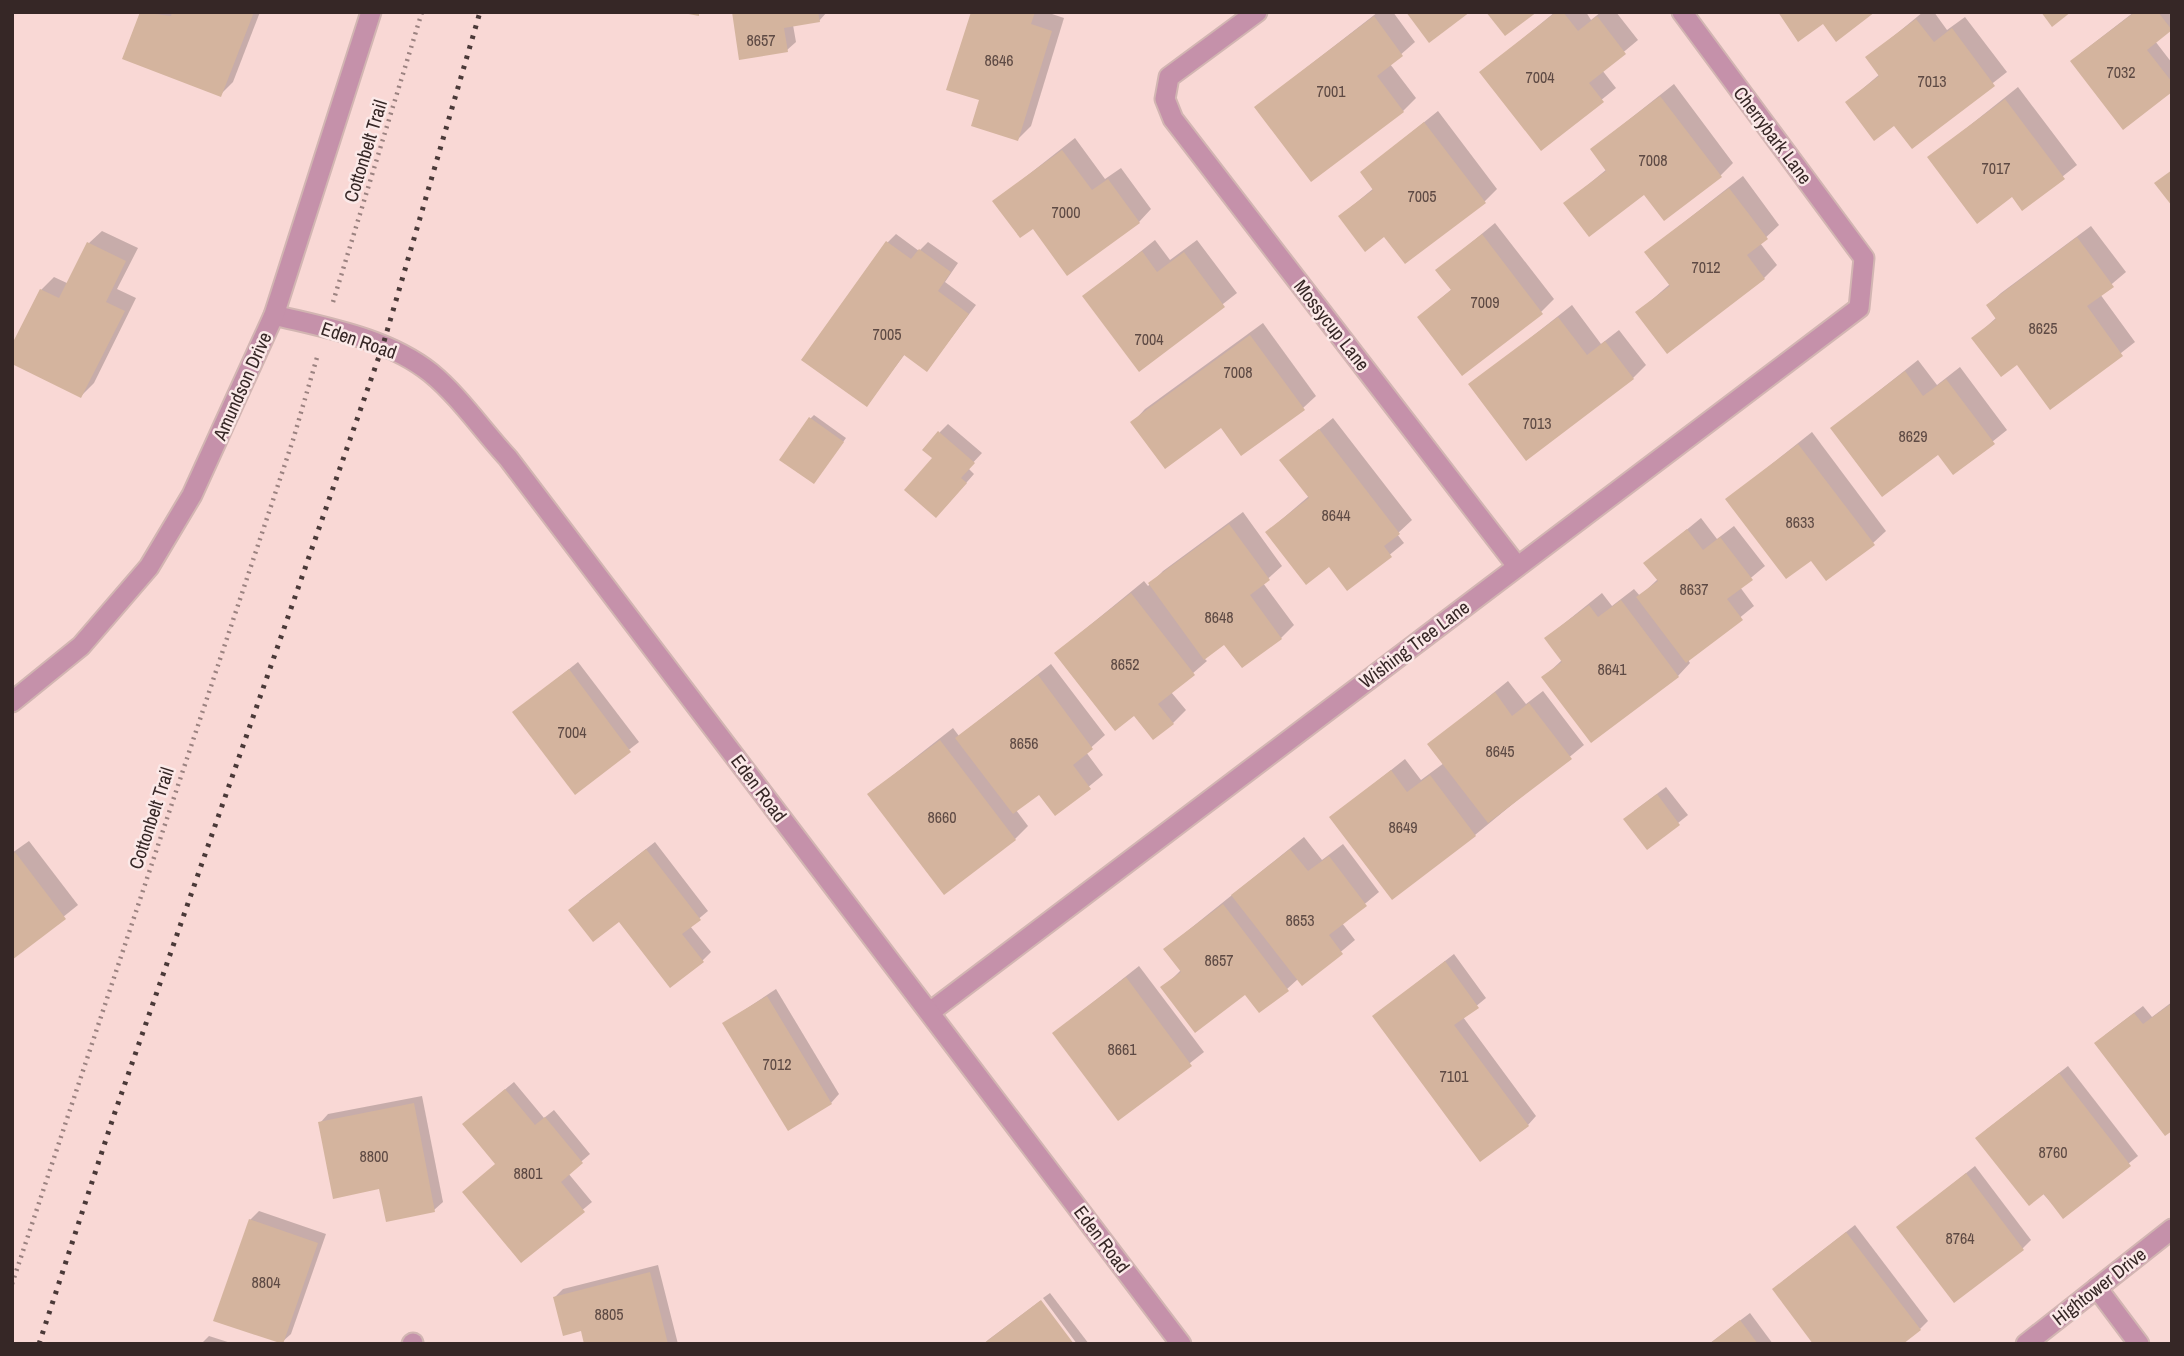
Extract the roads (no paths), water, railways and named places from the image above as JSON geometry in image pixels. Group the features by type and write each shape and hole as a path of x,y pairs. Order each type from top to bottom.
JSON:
{"street":[{"name":"Amundson Drive","path":"12,702 81,646 149,567 192,495 274,315 371,12"},
{"name":"Mossycup Lane","path":"1257,12 1169,77 1165,99 1173,119 1517,566"},
{"name":"Cherrybark Lane","path":"1682,12 1864,258"},
{"name":"Wishing Tree Lane","path":"930,1012 1859,307 1864,258"},
{"name":"Eden Road","path":"274,315 383,345 432,374 508,458 1181,1344"},
{"name":"Hightower Drive","path":"2026,1344 2172,1228"},
{"path":"2096,1288 2139,1344"}],"railway":[{"path":"39,1344 114,1115 383,345 480,12"}]}
